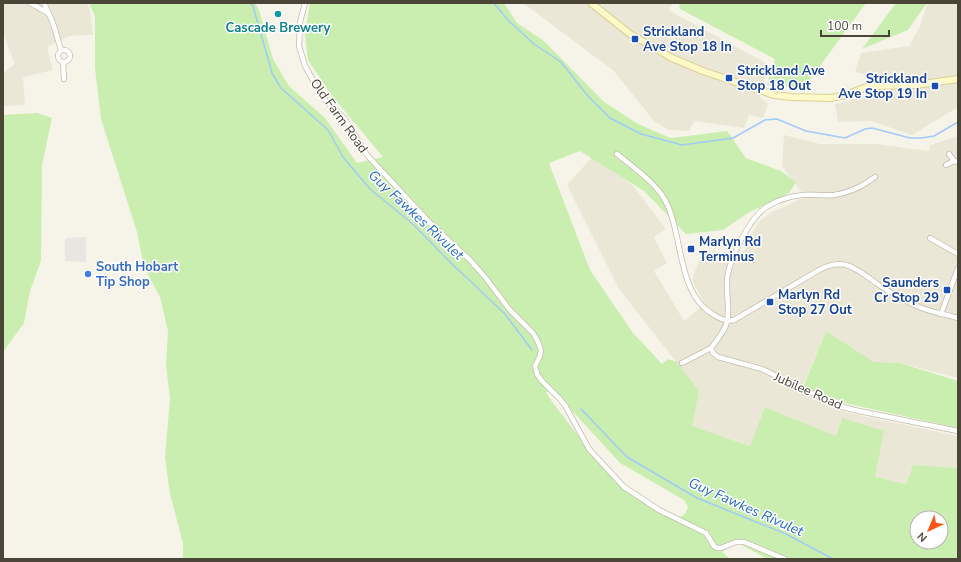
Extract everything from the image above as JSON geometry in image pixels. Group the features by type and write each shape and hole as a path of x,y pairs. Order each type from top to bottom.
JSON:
{"street":[{"path":"30,3 48,13"},
{"path":"44,3 53,23 61,50 58,53 58,57 63,62 64,78"},
{"name":"Old Farm Road","path":"305,3 300,22 299,46 305,66 318,89 326,101 345,119 367,154 432,225 485,276 509,309 533,333 541,350 535,366 537,374 566,407 589,449 624,487 659,510 706,533 714,546 721,548 736,542 744,542 785,559"},
{"path":"591,3 630,34 677,60 703,71 774,95 831,98 874,86 915,85 958,80"},
{"path":"61,50 67,51 69,56 67,61 63,62"},
{"path":"617,154 662,195 669,209 688,283 692,292 706,310 717,317 727,321 734,320 825,266 837,263 846,264 858,270 880,285 917,306 958,318"},
{"path":"946,165 956,161 949,154"},
{"path":"682,363 711,348 723,330 727,321 727,289 729,271 744,234 757,214 767,206 780,200 803,195 827,196 846,192 860,187 875,177"},
{"path":"930,238 958,254"},
{"path":"941,314 958,270"},
{"name":"Jubilee Road","path":"711,348 718,357 762,369 836,405 958,431"}],"shaded area":[{"path":"3,3 87,3 90,11 93,35 69,36 47,47 53,70 23,77 25,105 3,106 3,73 15,64 3,33"},
{"path":"523,3 673,3 668,10 768,64 760,98 768,104 763,118 749,115 744,128 694,121 689,131 668,130 653,120 614,71"},
{"path":"928,3 958,3 958,107 912,135 871,121 838,122 835,104 877,94 883,78 855,72 861,53 909,46 919,28"},
{"path":"784,135 820,144 875,144 929,151 930,145 958,136 958,378 900,363 874,362 826,331 800,392 848,413 958,436 958,468 913,465 906,484 875,477 842,418 836,436 765,407 751,446 691,426 699,391 619,289 567,185 594,155 634,187 666,229 654,237 667,263 654,271 684,321 705,304 692,280 699,260 738,263 752,233 760,221 770,213 805,197 782,166"},
{"path":"86,237 86,262 65,261 65,238"}],"green space":[{"path":"89,3 255,3 259,10 273,59 289,86 325,118 357,163 383,157 333,97 308,60 305,34 310,3 504,3 517,23 544,41 604,102 638,124 671,138 727,131 746,158 781,171 796,182 789,193 748,213 723,230 686,234 644,191 580,151 549,163 590,270 633,333 662,364 668,359 677,362 699,391 692,426 750,446 765,407 836,436 842,418 884,431 875,477 906,484 913,465 958,468 958,559 768,559 736,542 722,552 730,559 183,559 183,543 170,494 165,458 170,398 166,365 168,331 160,297 144,267 137,232 101,119 95,68 95,17","holes":["554,391 620,463 684,500 688,507 685,514 678,518 662,515 606,472 546,392"]},
{"path":"679,3 866,3 804,88 767,85 775,59 680,9"},
{"path":"896,3 927,3 908,30 862,49"},
{"path":"37,113 52,118 42,165 41,261 30,291 24,323 3,352 3,115"},
{"path":"826,331 874,362 900,363 958,381 958,428 849,404 803,387"}],"waterway":[{"name":"Guy Fawkes Rivulet","path":"250,3 253,6 272,73 281,88 328,130 343,157 370,189 414,225 449,261 505,314 532,350"},
{"path":"494,3 507,19 534,44 561,62 587,95 610,118 641,134 682,145 733,138 765,120 777,119 806,131 845,138 865,129 872,128 910,138 921,138 934,136 958,122"},
{"name":"Guy Fawkes Rivulet","path":"581,409 627,457 697,498 786,534 833,559"}],"place":[{"name":"Cascade Brewery","path":"278,14"},
{"name":"Strickland Ave Stop 18 In","path":"635,39"},
{"name":"Strickland Ave Stop 18 Out","path":"729,78"},
{"name":"Strickland Ave Stop 19 In","path":"935,86"},
{"name":"Marlyn Rd Terminus","path":"691,249"},
{"name":"South Hobart Tip Shop","path":"88,274"},
{"name":"Saunders Cr Stop 29","path":"947,290"},
{"name":"Marlyn Rd Stop 27 Out","path":"770,302"}]}
